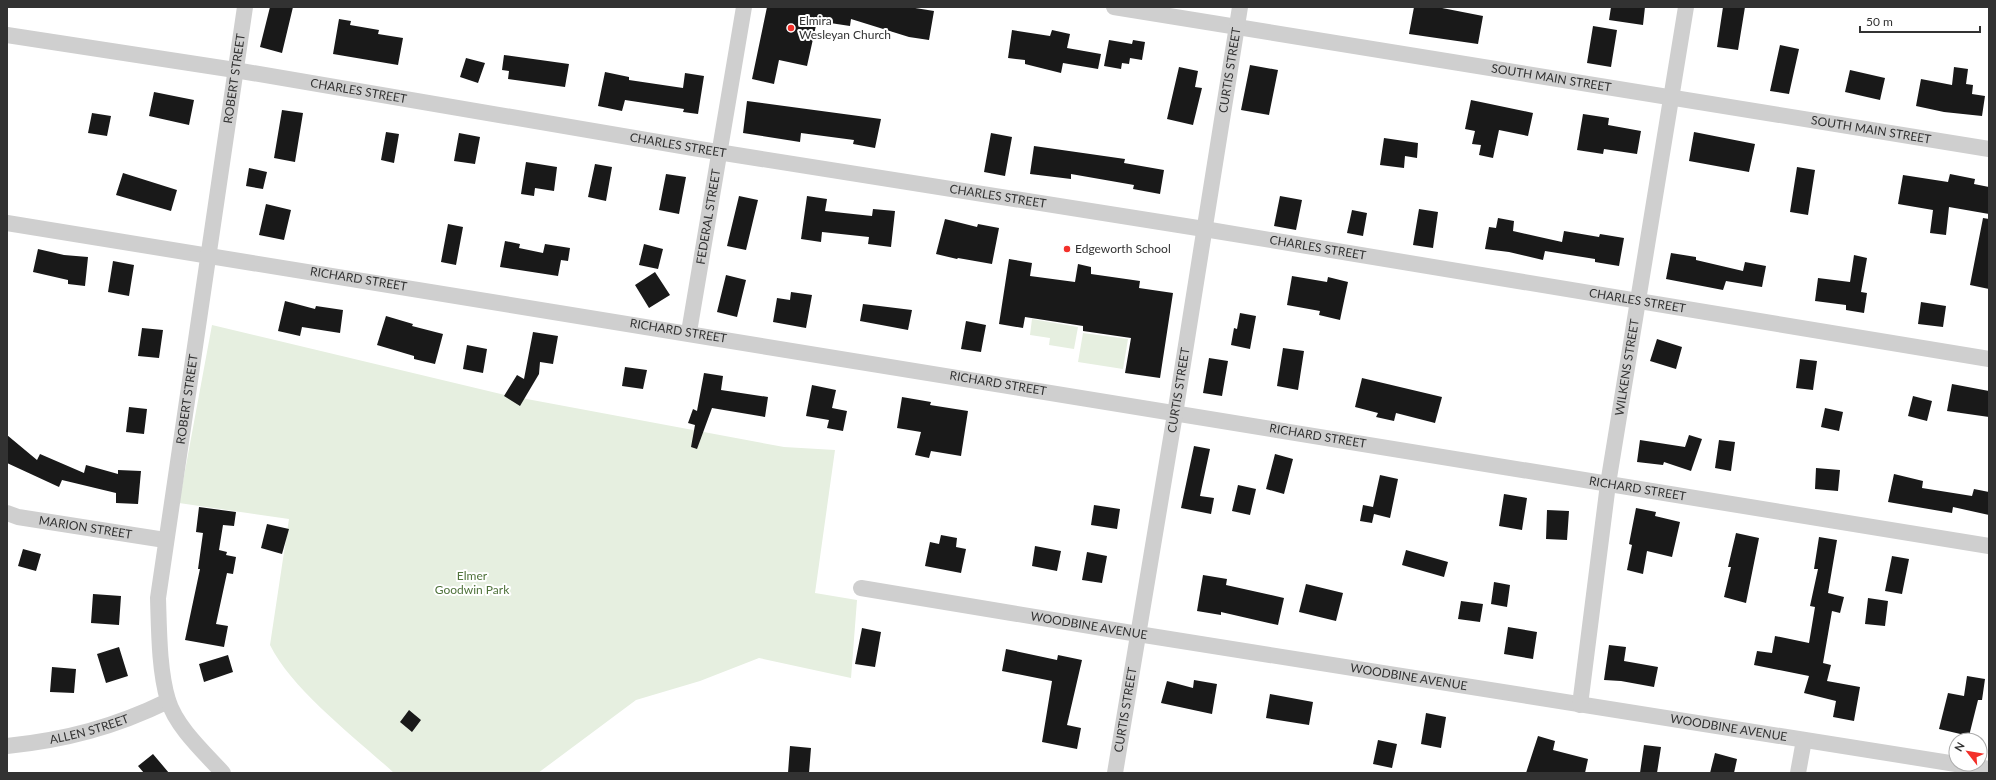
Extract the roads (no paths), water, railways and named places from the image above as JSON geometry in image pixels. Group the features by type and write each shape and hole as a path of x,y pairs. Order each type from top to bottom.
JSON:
{"street":[{"name":"ROBERT STREET","path":"223,773 183,728 168,701 160,654 158,598 165,540 209,255 245,7"},
{"name":"FEDERAL STREET","path":"689,332 744,7"},
{"name":"SOUTH MAIN STREET","path":"1114,7 1989,149"},
{"name":"CURTIS STREET","path":"1115,773 1175,414 1240,7"},
{"name":"WILKENS STREET","path":"1580,705 1608,484 1686,7"},
{"name":"CHARLES STREET","path":"7,35 235,70 719,152 1204,229 1989,360"},
{"name":"RICHARD STREET","path":"7,223 689,332 1175,414 1989,546"},
{"name":"MARION STREET","path":"7,513 18,517 165,540"},
{"name":"WOODBINE AVENUE","path":"861,588 1138,634 1948,763"},
{"name":"ALLEN STREET","path":"7,746 49,741 90,732 130,719 168,701"},
{"path":"1798,773 1804,740"}],"place":[{"name":"Elmira Wesleyan Church","path":"791,28"},
{"name":"Edgeworth School","path":"1067,249"}],"park label":[{"name":"Elmer Goodwin Park","path":"472,583"}]}
